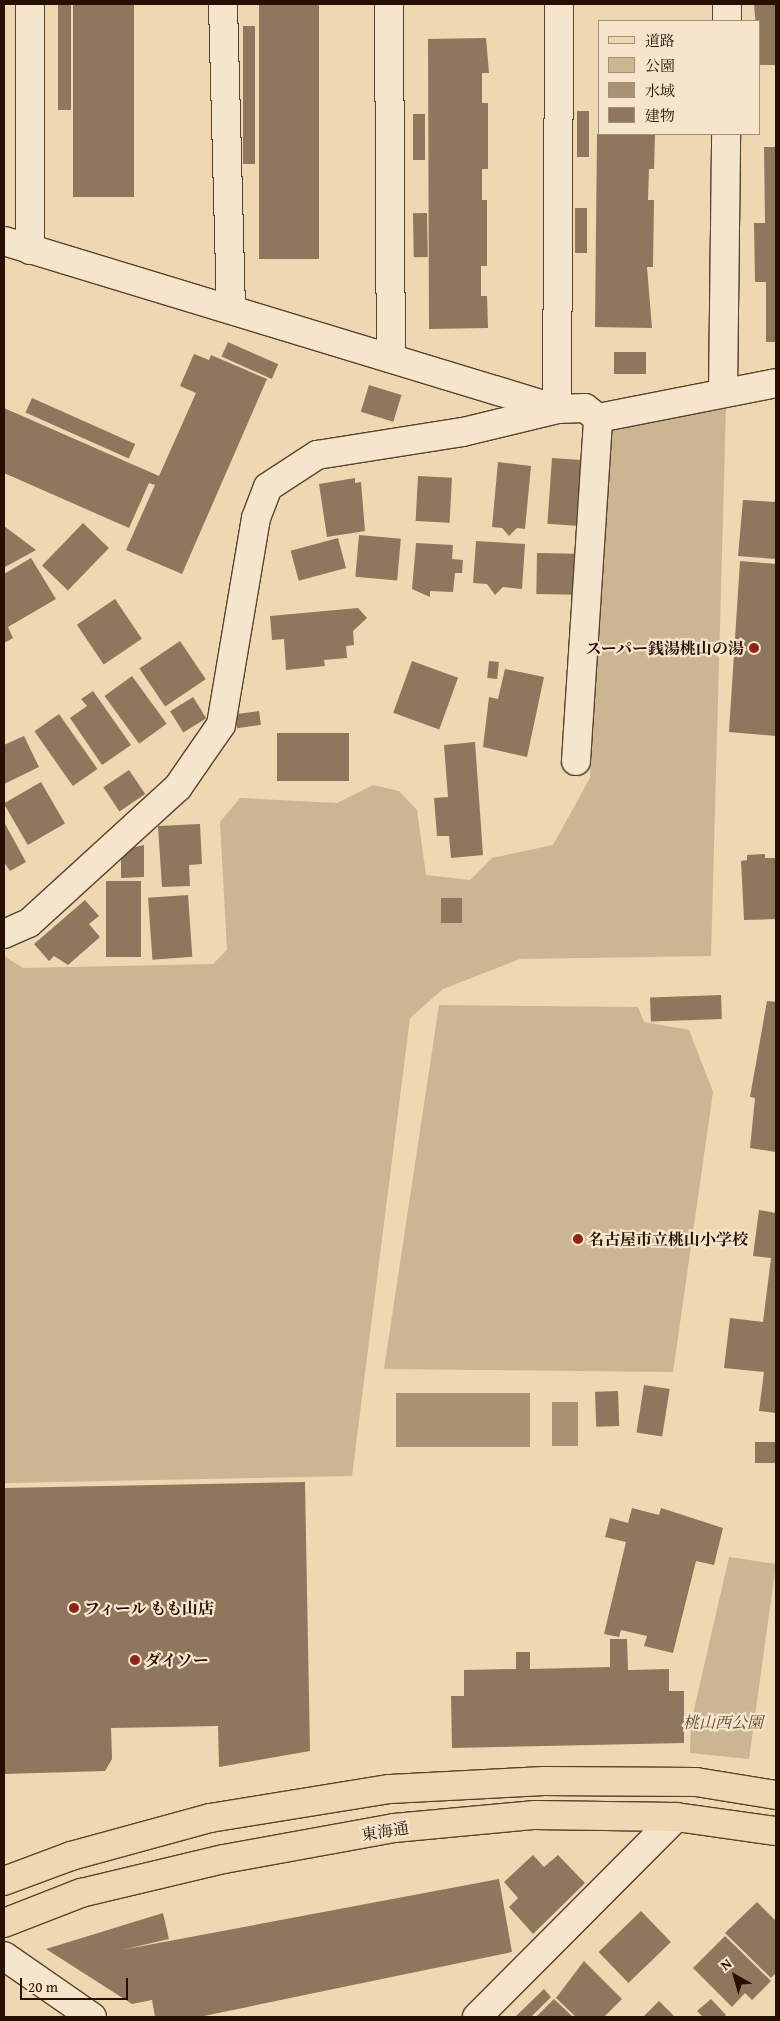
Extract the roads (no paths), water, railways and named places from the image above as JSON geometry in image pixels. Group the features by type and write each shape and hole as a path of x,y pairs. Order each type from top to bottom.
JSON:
{"main road":[{"path":"4,1881 71,1856 210,1818 390,1789 544,1781 696,1782 776,1795"},
{"name":"東海通","path":"4,1923 81,1893 224,1859 394,1828 535,1815 676,1817 776,1831"}],"street":[{"path":"30,4 30,250"},
{"path":"223,4 231,309"},
{"path":"389,4 391,356"},
{"path":"557,409 559,4"},
{"path":"727,4 727,20"},
{"path":"723,392 726,135"},
{"path":"4,241 391,356 557,409"},
{"path":"4,934 29,923 178,787 222,725 256,518 268,487 317,455 463,432 557,409 584,408 598,418 776,383"},
{"path":"576,761 598,418"},
{"path":"477,2017 676,1817"},
{"path":"4,1956 92,2017"}],"water":[{"path":"396,1393 530,1393 530,1447 396,1447"},
{"path":"552,1402 578,1402 578,1446 552,1446"}],"place":[{"name":"スーパー銭湯桃山の湯","path":"754,648"},
{"name":"名古屋市立桃山小学校","path":"578,1239"},
{"name":"フィール もも山店","path":"74,1608"},
{"name":"ダイソー","path":"135,1660"}],"park label":[{"name":"桃山西公園","path":"723,1722"}]}
